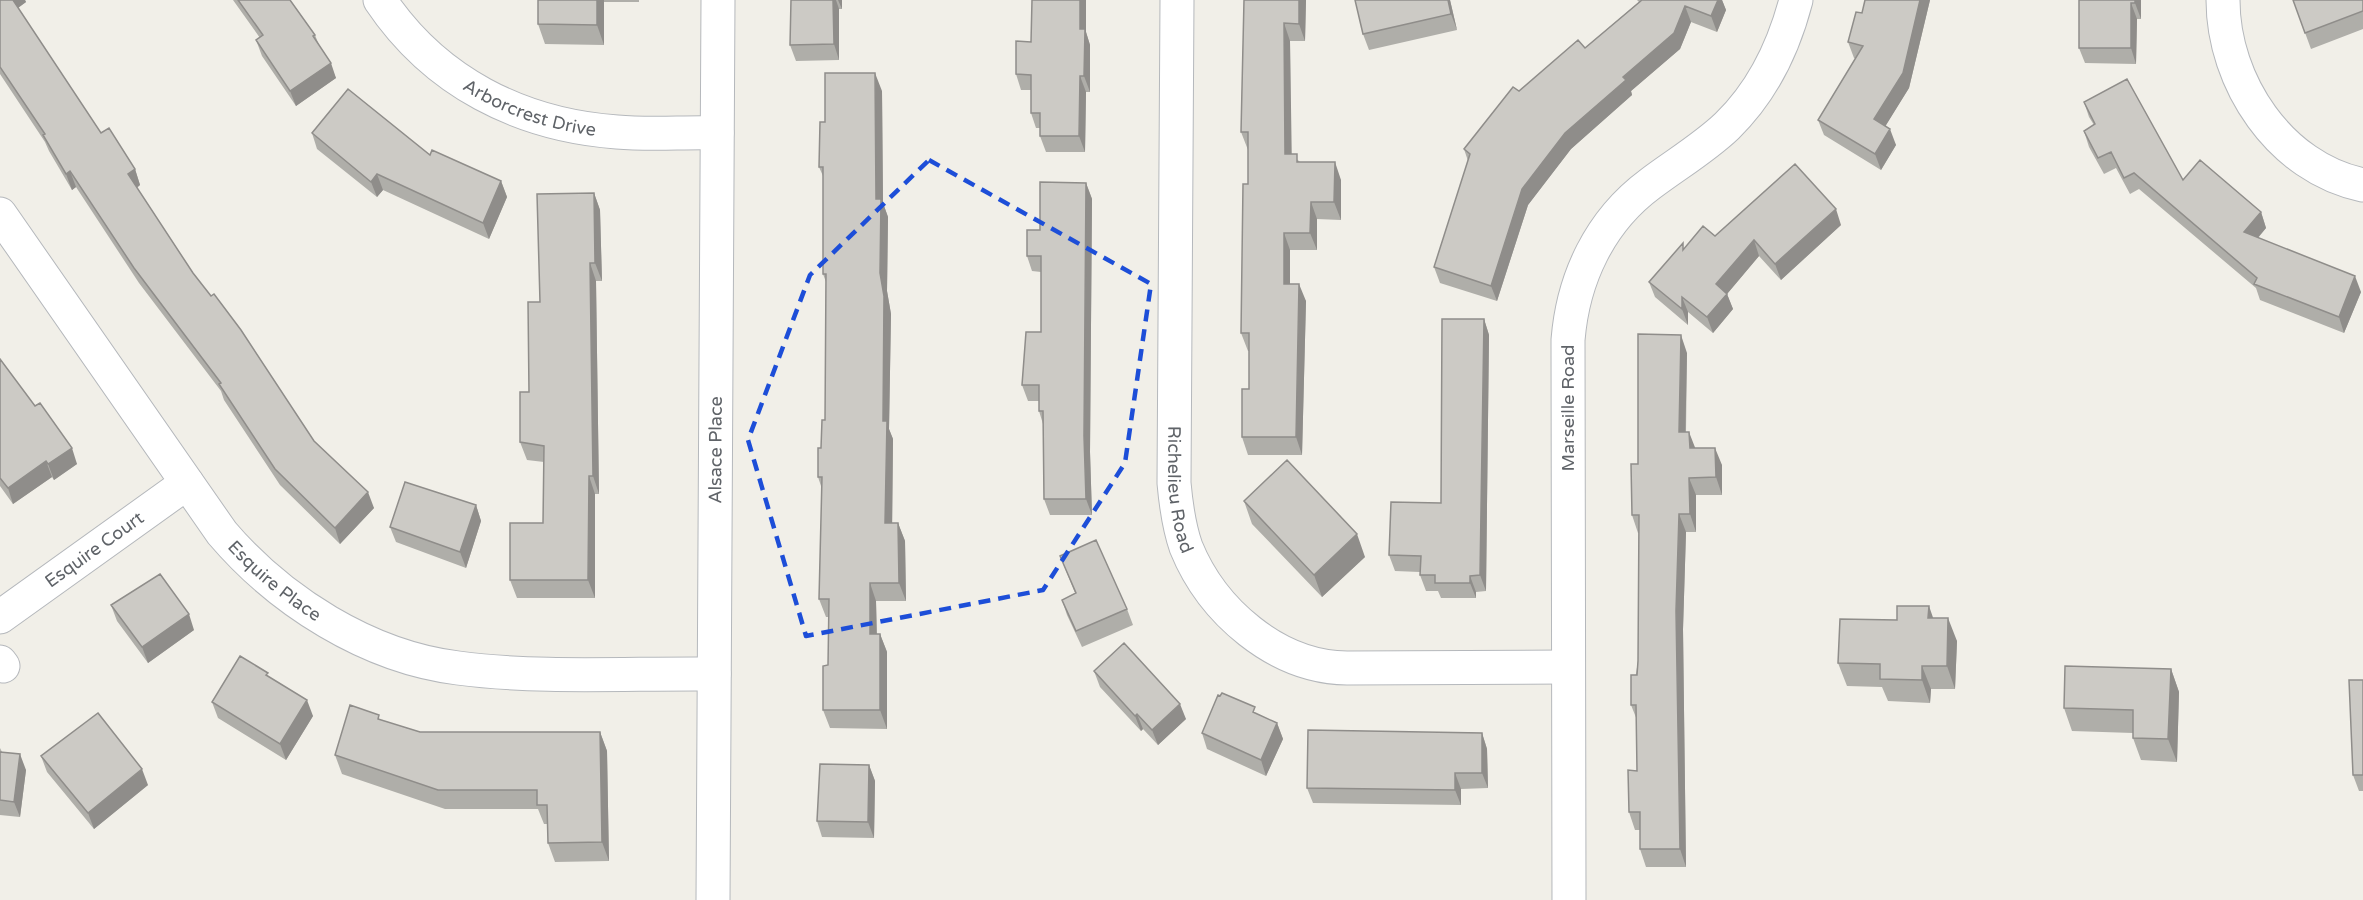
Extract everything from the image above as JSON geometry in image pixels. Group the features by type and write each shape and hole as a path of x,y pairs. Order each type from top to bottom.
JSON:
{"street":[{"name":"Arborcrest Drive","path":"380,0 428,56 466,85 509,109 585,129 647,134 717,133"},
{"name":"Alsace Place","path":"713,900 718,0"},
{"name":"Richelieu Road","path":"1177,0 1174,483 1179,522 1197,570 1223,606 1252,633 1286,654 1316,665 1347,668 1567,667"},
{"name":"Marseille Road","path":"1569,900 1568,340 1572,307 1581,276 1604,232 1630,201 1716,136 1748,101 1767,74 1782,44 1796,0"},
{"path":"2223,0 2225,36 2232,62 2248,98 2272,129 2294,150 2320,168 2348,182 2363,185"},
{"name":"Esquire Place","path":"0,214 187,483 233,545 280,590 336,627 427,662 492,672 714,674"},
{"name":"Esquire Court","path":"0,616 187,483"}],"highlighted area":[{"path":"929,160 1151,284 1125,463 1043,590 806,636 748,440 810,275"}],"building":[{"path":"0,0 13,0 101,133 109,128 135,169 128,174 193,273 211,296 214,294 241,330 314,441 368,492 335,528 275,469 219,384 221,383 134,268 70,171 66,174 43,135 45,134 0,67"},
{"path":"238,0 290,0 315,35 313,36 331,63 290,91 256,40 263,35"},
{"path":"538,0 597,0 597,25 538,24"},
{"path":"791,0 833,0 834,44 790,45"},
{"path":"1032,0 1080,0 1080,29 1085,29 1084,76 1080,76 1079,136 1040,136 1040,113 1031,113 1031,75 1016,74 1016,41 1031,42"},
{"path":"1244,0 1299,0 1299,24 1284,23 1285,154 1297,154 1297,162 1335,162 1334,202 1311,202 1310,233 1284,233 1284,284 1299,284 1296,437 1242,437 1242,389 1249,389 1249,333 1241,333 1243,184 1248,184 1248,132 1241,132"},
{"path":"1355,0 1448,0 1451,14 1363,34"},
{"path":"1642,0 1718,0 1711,16 1685,6 1674,33 1623,77 1626,80 1565,133 1522,189 1491,286 1434,267 1470,154 1464,149 1513,87 1519,91 1578,40 1585,48"},
{"path":"1865,0 1920,0 1903,73 1874,119 1890,129 1875,154 1818,120 1863,46 1848,42 1856,12 1862,13"},
{"path":"2079,0 2135,0 2135,3 2131,3 2131,48 2079,48"},
{"path":"2293,0 2363,0 2363,11 2305,33"},
{"path":"825,73 875,73 876,199 881,199 880,273 884,296 883,421 887,421 885,523 898,523 899,583 870,583 870,634 880,634 880,710 823,710 823,666 828,665 829,599 819,599 822,477 818,477 818,448 821,448 822,420 825,420 826,274 823,274 823,167 819,167 820,122 825,122"},
{"path":"2127,79 2183,180 2200,160 2261,212 2244,232 2355,276 2339,317 2254,284 2257,278 2134,173 2124,178 2111,152 2098,158 2084,131 2095,124 2084,102"},
{"path":"348,89 430,155 432,150 501,181 483,223 377,174 371,182 312,133"},
{"path":"1795,164 1836,209 1775,264 1754,240 1716,284 1727,294 1707,317 1682,297 1682,309 1649,282 1683,243 1683,250 1703,226 1715,236"},
{"path":"1040,182 1086,183 1084,436 1086,499 1044,499 1043,411 1039,411 1039,385 1022,385 1026,332 1041,332 1041,256 1027,256 1027,230 1040,230"},
{"path":"594,193 595,263 590,263 593,476 589,476 588,580 510,580 510,523 543,523 544,446 520,442 520,392 529,392 528,302 540,302 537,194"},
{"path":"1442,319 1484,319 1480,575 1470,576 1470,583 1435,583 1435,575 1420,575 1421,556 1389,555 1391,502 1441,503"},
{"path":"1638,334 1681,335 1679,432 1689,432 1690,448 1715,448 1716,477 1689,478 1690,514 1679,514 1676,611 1680,849 1640,849 1640,812 1629,812 1628,770 1637,771 1636,705 1631,705 1631,675 1637,675 1638,661 1639,515 1632,515 1631,464 1638,464"},
{"path":"0,359 35,406 40,403 72,448 48,464 46,461 8,488 0,478"},
{"path":"1287,460 1357,534 1314,575 1244,501"},
{"path":"405,482 476,505 460,552 390,527"},
{"path":"1096,540 1127,609 1076,631 1062,600 1076,593 1060,556"},
{"path":"160,574 189,614 142,647 111,605"},
{"path":"1897,606 1929,606 1928,618 1948,618 1947,666 1922,666 1922,680 1880,679 1880,664 1838,663 1840,619 1897,620"},
{"path":"1124,643 1180,704 1152,730 1137,714 1135,716 1094,671"},
{"path":"240,656 307,700 280,744 212,702"},
{"path":"2065,666 2171,669 2168,739 2133,738 2133,710 2064,708"},
{"path":"2349,680 2363,680 2363,775 2353,775"},
{"path":"1222,693 1255,707 1253,712 1277,723 1261,760 1202,733 1218,695"},
{"path":"350,705 379,715 378,719 420,732 600,732 602,842 548,843 547,805 537,805 537,790 438,790 335,755"},
{"path":"98,713 142,769 88,813 41,756"},
{"path":"1308,730 1482,733 1482,773 1455,773 1455,790 1307,788"},
{"path":"0,752 20,754 14,802 0,800"},
{"path":"820,764 869,765 868,822 817,821"}]}
